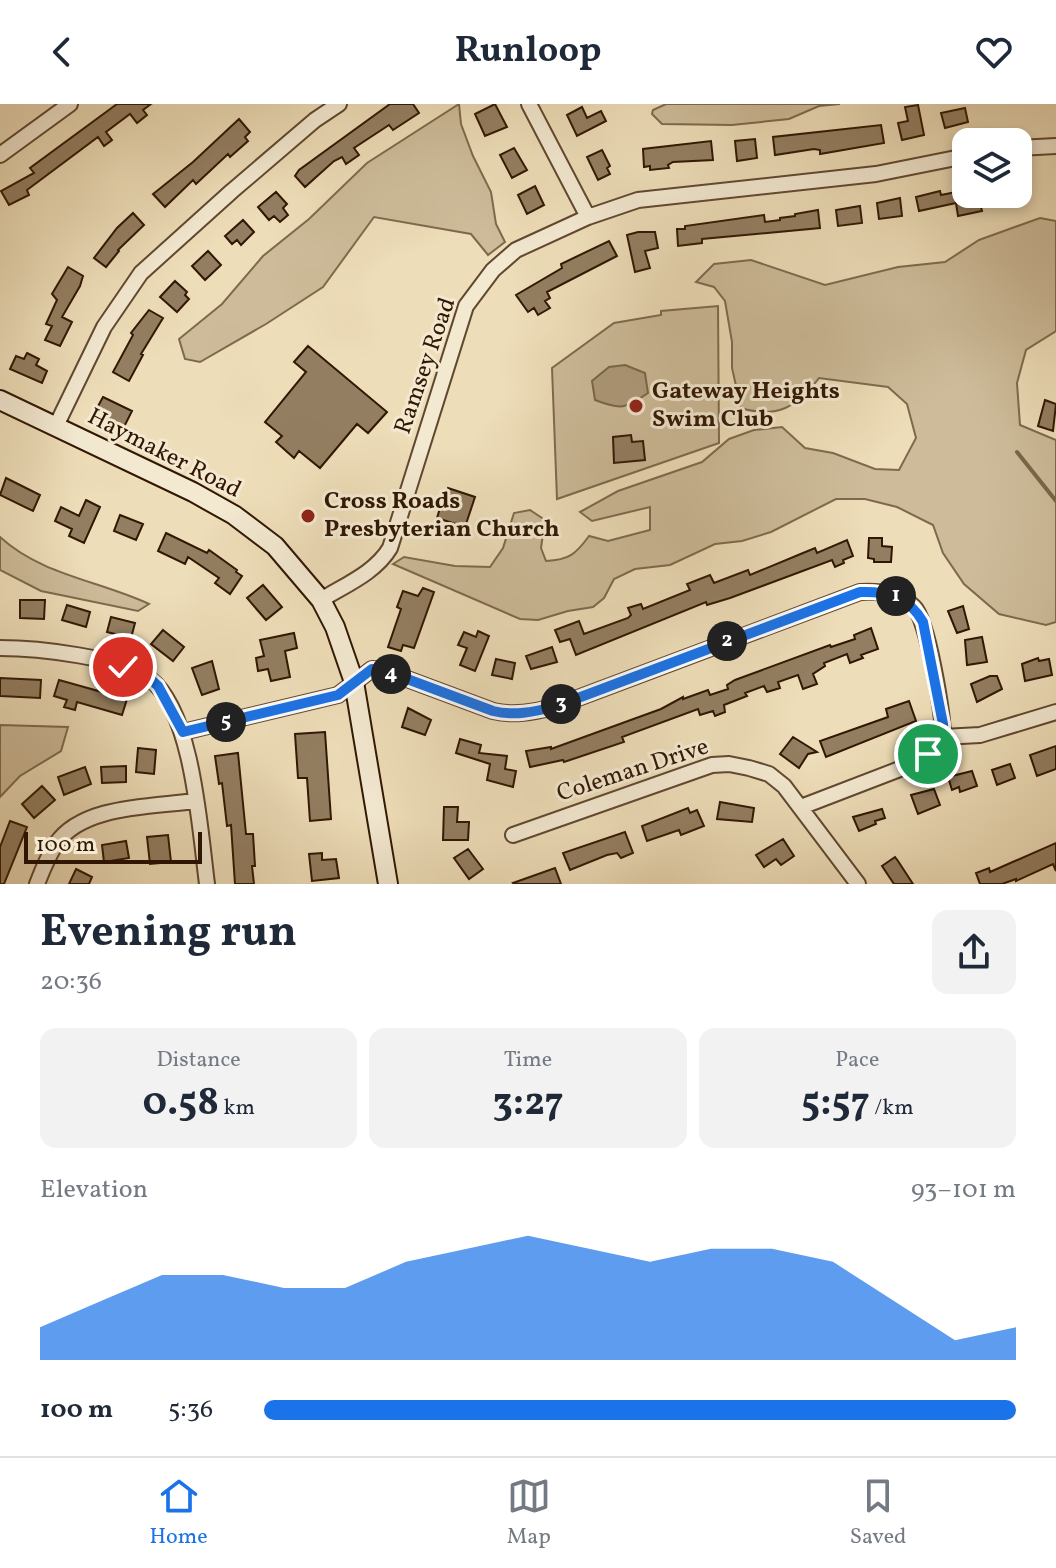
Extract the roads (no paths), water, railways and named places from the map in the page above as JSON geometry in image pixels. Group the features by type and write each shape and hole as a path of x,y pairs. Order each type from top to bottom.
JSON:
{"main road":[{"name":"Haymaker Road","path":"0,400 193,492 234,515 275,546 321,600 335,627 354,682 388,884"}],"street":[{"path":"0,155 70,104"},
{"path":"56,426 104,327 141,273 315,120 339,104"},
{"path":"530,104 588,217"},
{"path":"1032,147 1056,146"},
{"name":"Ramsey Road","path":"321,600 365,574 384,558 390,548 466,306 482,282 516,250 588,217 638,200 876,174 952,159"},
{"path":"183,732 338,695 372,669 383,670 493,711 508,715 526,713 554,707 860,592 891,594 915,607 923,622 942,715 943,737 918,762 801,807"},
{"path":"0,648 44,649 108,663 147,676 158,686 183,732 207,884"},
{"path":"943,737 980,735 1056,712"},
{"name":"Coleman Drive","path":"513,835 712,765 729,764 769,774 784,786 858,884"},
{"path":"37,884 57,843 88,818 103,813 195,801"}],"waterway":[{"path":"1017,452 1056,501"}],"place":[{"name":"Gateway Heights Swim Club","path":"636,406"},
{"name":"Cross Roads Presbyterian Church","path":"308,516"}]}
